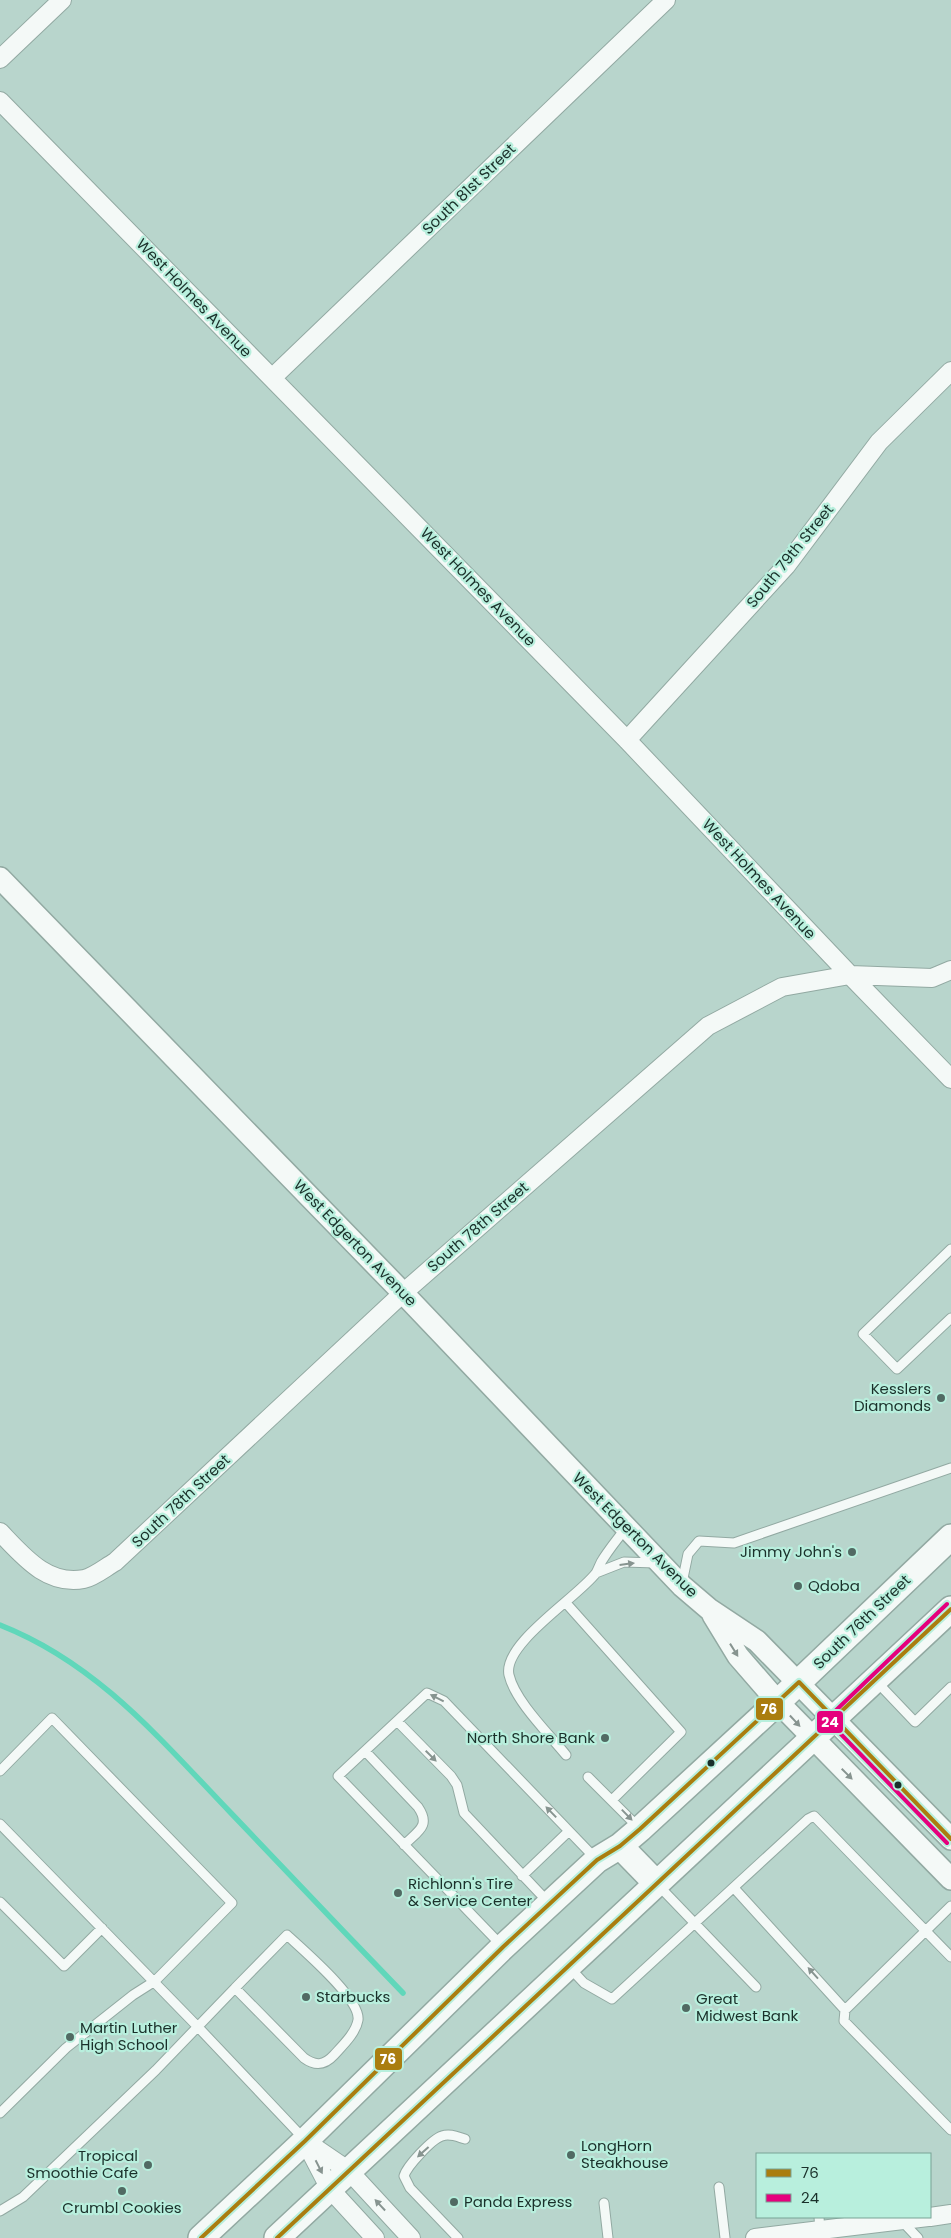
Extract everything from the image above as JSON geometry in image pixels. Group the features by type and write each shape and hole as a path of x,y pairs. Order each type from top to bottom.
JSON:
{"main road":[{"name":"South 76th Street","path":"201,2238 305,2141 503,1947 597,1860 620,1846 640,1829 778,1702 951,1537"},
{"path":"277,2238 950,1614"},
{"path":"620,1846 657,1884"}],"street":[{"path":"0,59 62,0"},
{"name":"South 81st Street","path":"272,378 666,0"},
{"name":"West Holmes Avenue","path":"0,101 627,740 850,976 951,1078"},
{"name":"South 79th Street","path":"627,740 786,566 879,442 951,371"},
{"name":"West Edgerton Avenue","path":"0,878 403,1293 682,1586 709,1609 757,1641 950,1837"},
{"name":"South 78th Street","path":"0,1532 31,1563 54,1578 85,1579 115,1562 403,1293 708,1026 782,986 850,976 932,978 951,970"},
{"name":"West Edgerton Avenue","path":"709,1609 738,1656 778,1702 813,1740 951,1879"},
{"path":"305,2141 349,2171 411,2238"},
{"path":"305,2141 330,2189 375,2238"},
{"path":"931,2217 951,2214"},
{"path":"756,2238 819,2224 867,2227 920,2218"}],"lane":[{"path":"951,1249 863,1334 897,1369 951,1318"},
{"path":"682,1586 688,1554 699,1541 734,1543 951,1468"},
{"path":"566,1755 515,1691 508,1673 511,1658 526,1638 566,1603 596,1573 603,1559 626,1528"},
{"path":"596,1573 624,1562 660,1562"},
{"path":"566,1603 681,1732 612,1800"},
{"path":"876,1681 915,1722 951,1687"},
{"path":"503,1947 338,1776 427,1693 438,1696 597,1860"},
{"path":"0,1771 52,1718 232,1903 155,1981 132,1995 66,2048 0,2113"},
{"path":"397,1721 451,1776 457,1785 464,1813 550,1904"},
{"path":"365,1751 424,1817 422,1827 404,1845"},
{"path":"588,1777 640,1829"},
{"path":"569,1967 584,1983 612,1999 694,1922 814,1816 951,1957"},
{"path":"0,1824 155,1981 305,2141"},
{"path":"522,1876 569,1831"},
{"path":"657,1884 756,1987"},
{"path":"734,1888 845,2010"},
{"path":"0,1902 64,1966 102,1928"},
{"path":"951,1906 845,2010 844,2021 951,2130"},
{"path":"0,2210 23,2198 156,2070 197,2026 235,1988 288,1935 349,1997 358,2012 356,2026 332,2057 323,2064 313,2064 304,2058 235,1988"},
{"path":"458,2238 410,2188 404,2176 407,2167 441,2136 454,2135 465,2139"},
{"path":"719,2186 725,2238"},
{"path":"604,2203 608,2238"},
{"path":"901,2220 918,2238"}],"waterway":[{"path":"0,1625 35,1641 67,1660 125,1705 178,1757 403,1993"}],"transit line":[{"name":"24","path":"947,1604 831,1715 829,1720 947,1843"},
{"name":"76","path":"277,2238 951,1609"},
{"name":"76","path":"201,2238 305,2141 503,1947 597,1860 620,1846 640,1829 799,1682 951,1839"}],"place":[{"name":"Kesslers Diamonds","path":"941,1398"},
{"name":"Jimmy John's","path":"852,1552"},
{"name":"Qdoba","path":"798,1586"},
{"name":"North Shore Bank","path":"605,1738"},
{"name":"Richlonn's Tire & Service Center","path":"398,1893"},
{"name":"Starbucks","path":"306,1997"},
{"name":"Great Midwest Bank","path":"686,2008"},
{"name":"Martin Luther High School","path":"70,2037"},
{"name":"LongHorn Steakhouse","path":"571,2155"},
{"name":"Tropical Smoothie Cafe","path":"148,2165"},
{"name":"Crumbl Cookies","path":"122,2191"},
{"name":"Panda Express","path":"454,2202"}]}
